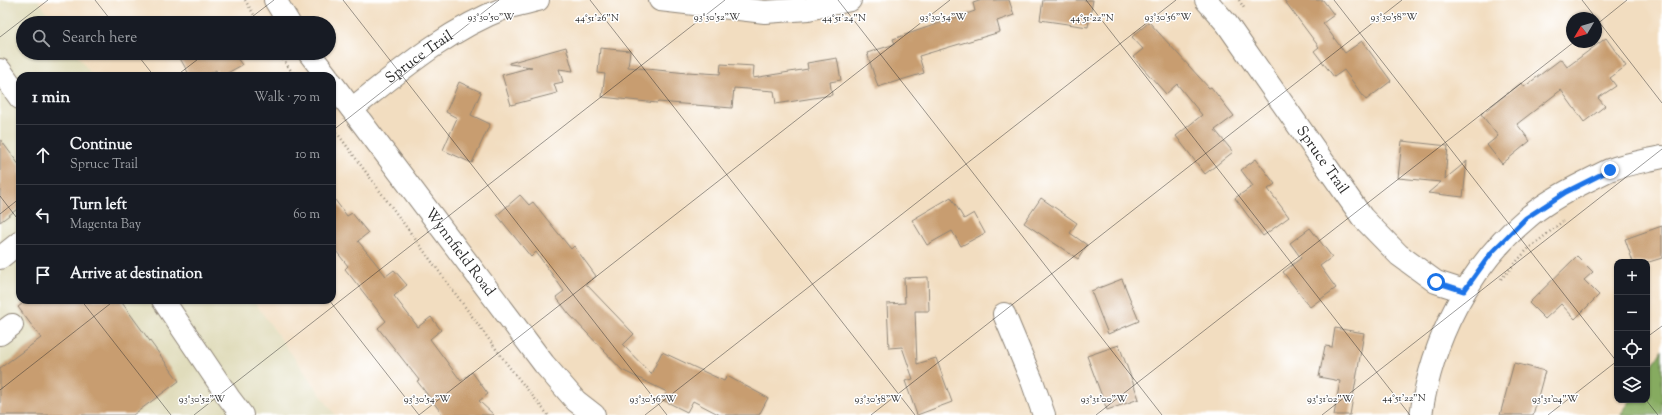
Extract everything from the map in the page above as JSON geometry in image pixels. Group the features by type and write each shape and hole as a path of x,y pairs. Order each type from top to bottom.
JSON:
{"street":[{"path":"274,0 284,16"},
{"name":"Spruce Trail","path":"352,109 431,47 468,25 506,8 538,0"},
{"path":"660,0 764,12 808,9 850,0"},
{"name":"Spruce Trail","path":"1206,0 1227,24 1362,217 1399,255 1436,282 1464,291"},
{"path":"315,60 324,72"},
{"path":"0,70 16,92"},
{"name":"Wynnfield Road","path":"336,88 544,364 576,401 594,415"},
{"path":"1421,415 1432,364 1446,327 1464,291 1492,252 1526,218 1566,192 1610,170 1662,156"},
{"path":"0,258 16,245"},
{"path":"166,304 242,415"},
{"path":"1004,314 1032,381 1044,415"}],"path":[{"path":"246,0 256,16"},
{"path":"1238,0 1248,13"},
{"path":"283,60 292,72"},
{"path":"336,131 510,368 548,415"},
{"path":"1499,282 1527,250 1569,216"}],"shaded area":[{"path":"0,0 38,0 49,16 16,16 16,60 81,60 89,72 16,72 16,304 256,304 335,415 0,415"}],"green space":[{"path":"1662,350 1662,415 1620,415 1629,403 1650,403 1650,370"}],"building":[{"path":"982,0 1009,0 1014,15 997,21 1000,32 919,56 924,73 878,87 867,53 895,44 893,39 975,11 973,3"},
{"path":"1043,0 1093,0 1088,27 1040,20"},
{"path":"1284,0 1323,0 1334,15 1323,23 1345,53 1362,41 1391,81 1366,100 1344,70 1334,77 1314,51 1319,47"},
{"path":"1149,22 1209,88 1211,87 1234,116 1215,130 1233,152 1205,174 1176,136 1202,115 1177,84 1166,94 1133,57 1143,49 1132,37"},
{"path":"1606,38 1626,66 1610,78 1616,86 1598,98 1605,106 1584,122 1561,90 1517,124 1530,141 1502,164 1487,145 1498,136 1481,114 1521,83 1524,87 1561,59 1567,67 1593,48 1602,48 1602,41"},
{"path":"566,47 573,71 559,69 563,82 554,84 557,93 511,105 502,75 532,67 509,63"},
{"path":"600,48 630,51 628,67 687,73 720,74 721,64 754,66 753,78 808,69 807,63 837,58 841,80 830,82 832,95 776,104 774,91 734,88 732,108 657,103 602,97 605,74 598,73"},
{"path":"181,60 238,60 242,65 229,72 217,72 216,70 213,72 188,72"},
{"path":"459,82 481,92 471,115 490,124 472,163 443,150 457,118 446,112"},
{"path":"0,139 16,161 16,210 0,222"},
{"path":"1402,141 1448,146 1445,179 1467,161 1463,197 1428,193 1441,182 1398,178"},
{"path":"1256,159 1275,184 1268,189 1289,217 1263,236 1235,198 1253,186 1241,170"},
{"path":"520,195 529,205 533,202 571,249 574,246 596,276 586,284 634,334 623,345 651,374 662,352 724,381 727,376 768,398 759,415 720,415 693,401 687,412 663,400 667,392 622,370 569,314 556,297 564,291 536,252 531,257 497,215"},
{"path":"951,197 964,219 974,213 985,233 961,246 952,231 927,245 912,220"},
{"path":"1041,198 1077,223 1070,233 1087,245 1078,259 1024,223"},
{"path":"336,201 347,216 352,213 368,233 358,241 386,276 394,270 407,285 394,296 418,327 431,317 441,330 430,339 461,381 472,372 488,394 479,401 494,415 443,415 417,381 419,380 378,328 386,321 345,269 348,266 336,251"},
{"path":"1662,226 1662,258 1650,262 1650,259 1632,259 1625,239"},
{"path":"1310,228 1332,257 1320,266 1336,288 1310,307 1283,272 1301,258 1290,243"},
{"path":"1577,256 1593,272 1584,280 1599,295 1575,319 1561,304 1545,319 1529,303"},
{"path":"928,277 929,311 915,311 917,364 936,358 952,402 917,415 905,381 913,379 902,347 889,348 887,304 905,303 904,278"},
{"path":"1122,279 1139,321 1108,334 1091,291"},
{"path":"22,304 123,304 179,381 133,415 0,415 0,368 41,338 18,307"},
{"path":"1335,328 1364,333 1350,415 1334,415 1340,381 1319,377 1325,346 1332,347"},
{"path":"1119,345 1139,399 1107,410 1087,356"},
{"path":"1514,363 1545,371 1533,415 1500,415"}],"route":[{"path":"1436,282 1464,291 1492,252 1526,218 1566,192 1610,170"}]}
